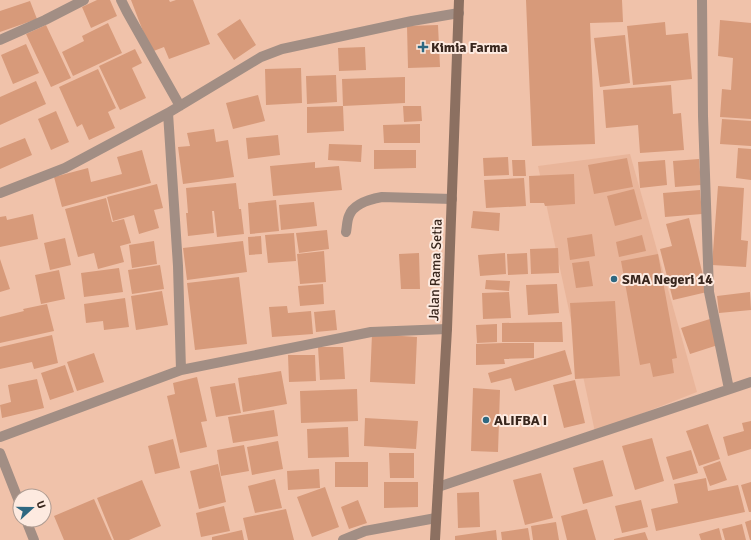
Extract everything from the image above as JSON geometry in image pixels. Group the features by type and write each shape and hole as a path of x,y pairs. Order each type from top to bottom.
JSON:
{"street":[{"path":"0,40 45,20 84,0"},
{"path":"121,0 180,106"},
{"name":"Jalan Rama Setia","path":"435,540 447,329 459,0"},
{"path":"702,0 702,116 709,292 729,390"},
{"path":"0,192 65,168 180,106 261,57 282,49 412,21 459,13"},
{"path":"168,112 178,266 182,370"},
{"path":"346,232 348,216 353,209 372,198 452,199"},
{"path":"0,437 182,370 371,332 447,329"},
{"path":"438,487 751,382"},
{"path":"0,454 14,488"},
{"path":"343,540 365,531 436,518"},
{"path":"29,528 34,540"}],"shaded area":[{"name":"SMA Negeri 14","path":"630,154 697,392 595,432 538,166"}],"building":[{"path":"97,0 110,0 117,16 91,28 82,7"},
{"path":"131,0 169,0 170,2 176,0 193,0 210,44 169,59 164,47 151,52"},
{"path":"526,0 622,0 623,22 590,23 595,144 532,146"},
{"path":"30,1 37,19 0,32 0,11"},
{"path":"240,19 256,45 234,60 217,34"},
{"path":"720,20 751,23 751,119 720,117 722,89 731,90 733,58 718,56"},
{"path":"665,22 666,35 688,33 692,79 633,85 627,26"},
{"path":"108,23 122,53 73,76 62,52 84,41 82,36"},
{"path":"46,25 71,78 51,87 26,34"},
{"name":"Kimia Farma","path":"438,25 440,67 408,68 407,26"},
{"path":"625,35 630,83 600,87 594,38"},
{"path":"26,44 39,73 13,84 1,55"},
{"path":"365,47 366,70 339,71 338,48"},
{"path":"135,49 142,63 132,68 146,98 120,110 99,66"},
{"path":"301,68 302,103 266,105 265,69"},
{"path":"98,69 116,108 108,112 115,128 89,140 82,124 77,127 59,87"},
{"path":"336,75 337,102 307,104 306,76"},
{"path":"405,77 405,103 343,106 342,79"},
{"path":"36,81 46,104 0,125 0,97"},
{"path":"671,85 673,114 681,113 684,150 640,153 638,125 606,128 603,90"},
{"path":"258,95 265,121 233,129 226,103"},
{"path":"343,106 344,131 307,133 307,107"},
{"path":"403,106 421,106 422,121 404,122"},
{"path":"56,111 69,142 51,150 38,119"},
{"path":"722,119 751,121 751,146 720,144"},
{"path":"420,124 420,143 384,143 383,125"},
{"path":"214,129 216,142 228,140 234,177 183,184 178,147 190,146 187,133"},
{"path":"278,135 280,155 248,159 246,138"},
{"path":"25,138 32,155 0,169 0,148"},
{"path":"329,144 362,145 361,162 328,160"},
{"path":"738,148 751,149 751,180 736,178"},
{"path":"142,150 151,183 62,207 54,177 88,168 91,182 122,174 117,157"},
{"path":"374,150 416,150 416,168 374,169"},
{"path":"508,157 509,175 484,176 483,158"},
{"path":"627,158 633,187 594,194 588,165"},
{"path":"699,159 701,185 675,187 673,161"},
{"path":"512,160 525,160 526,176 513,176"},
{"path":"665,160 667,185 640,188 638,162"},
{"path":"315,162 315,168 339,166 342,190 273,196 270,166"},
{"path":"574,174 575,204 545,206 544,203 530,203 529,176"},
{"path":"524,178 526,206 486,208 484,180"},
{"path":"236,183 244,234 217,237 214,211 212,211 214,233 188,236 186,188"},
{"path":"157,184 163,208 154,210 159,228 139,234 134,215 113,221 107,197"},
{"path":"718,186 744,188 741,240 748,241 746,267 712,265"},
{"path":"634,189 642,219 615,226 607,196"},
{"path":"700,190 702,214 665,217 663,193"},
{"path":"106,198 112,222 124,219 131,243 120,246 124,262 98,269 94,253 78,257 65,209"},
{"path":"276,200 279,231 250,234 248,203"},
{"path":"314,202 317,226 281,230 279,205"},
{"path":"473,211 500,213 499,231 471,228"},
{"path":"33,214 38,239 0,247 0,217 6,216 7,220"},
{"path":"689,218 707,292 673,300 660,249 672,246 666,224"},
{"path":"327,230 329,249 299,253 296,233"},
{"path":"294,233 296,261 268,263 265,235"},
{"path":"592,234 595,256 570,260 567,238"},
{"path":"642,235 646,251 619,257 616,242"},
{"path":"261,236 262,254 249,255 248,237"},
{"path":"65,238 71,265 50,270 44,243"},
{"path":"154,241 157,264 132,268 129,245"},
{"path":"243,241 247,272 187,280 183,248"},
{"path":"558,248 559,273 531,274 530,249"},
{"path":"324,251 326,282 300,284 297,254"},
{"path":"419,253 420,289 401,289 399,254"},
{"path":"505,253 506,274 480,276 478,255"},
{"path":"527,253 528,274 508,275 507,254"},
{"path":"658,254 677,358 672,359 674,373 653,377 650,363 640,365 621,261"},
{"path":"0,259 10,289 0,292"},
{"path":"589,261 593,286 576,288 572,263"},
{"path":"160,265 164,289 132,294 128,270"},
{"path":"119,268 123,292 84,297 81,273"},
{"path":"59,270 65,299 41,304 35,275"},
{"path":"239,277 247,344 195,350 187,283"},
{"path":"486,280 510,281 509,291 485,289"},
{"path":"323,284 324,304 300,306 298,286"},
{"path":"557,284 559,313 528,315 526,285"},
{"path":"162,291 168,325 136,330 131,296"},
{"path":"509,292 511,318 483,319 482,293"},
{"path":"750,292 751,310 719,313 717,296"},
{"path":"125,298 129,327 104,330 103,321 86,323 84,304"},
{"path":"615,301 620,376 575,379 570,303"},
{"path":"47,304 54,331 0,343 0,317 24,311 23,309"},
{"path":"287,306 288,313 311,311 313,334 272,337 269,307"},
{"path":"335,310 337,330 316,332 314,312"},
{"path":"710,319 718,345 690,354 681,328"},
{"path":"562,322 563,342 502,342 502,323"},
{"path":"497,324 497,342 477,343 476,325"},
{"path":"372,334 417,337 415,384 370,382"},
{"path":"52,335 58,363 34,369 32,362 0,369 0,347"},
{"path":"534,343 534,358 504,359 505,364 476,365 476,344"},
{"path":"318,347 343,347 345,379 320,380"},
{"path":"565,350 572,374 515,391 511,378 491,383 488,373"},
{"path":"94,353 104,382 77,391 67,362"},
{"path":"288,355 315,355 316,381 289,382"},
{"path":"65,365 74,392 50,400 41,373"},
{"path":"281,371 287,404 243,412 238,378"},
{"path":"197,377 207,421 201,422 207,447 180,453 167,396 175,394 173,383"},
{"path":"37,379 44,408 2,418 0,405 11,402 8,385"},
{"path":"575,380 585,423 564,428 553,385"},
{"path":"235,383 241,413 216,417 210,387"},
{"name":"ALIFBA I","path":"473,388 500,390 498,452 471,451"},
{"path":"357,389 358,421 301,423 300,391"},
{"path":"274,410 278,436 233,443 228,417"},
{"path":"365,418 418,421 416,449 364,446"},
{"path":"751,421 751,449 728,456 723,437 744,431 742,423"},
{"path":"708,424 720,459 699,466 686,431"},
{"path":"348,427 349,457 308,458 307,429"},
{"path":"652,438 664,481 635,490 622,446"},
{"path":"173,439 180,468 155,474 148,446"},
{"path":"278,441 283,469 252,475 247,447"},
{"path":"244,445 249,471 221,476 217,450"},
{"path":"691,450 698,473 673,480 666,457"},
{"path":"389,453 414,453 414,478 390,478"},
{"path":"603,460 613,496 583,504 573,468"},
{"path":"720,461 727,480 710,486 703,467"},
{"path":"335,462 368,462 368,487 335,487"},
{"path":"218,464 226,502 199,509 190,471"},
{"path":"319,469 320,488 288,490 287,471"},
{"path":"541,473 553,518 525,525 513,480"},
{"path":"706,478 708,491 738,485 745,512 656,531 651,509 678,503 674,484"},
{"path":"275,479 282,508 255,513 248,486"},
{"path":"142,480 161,526 129,540 114,540 97,498"},
{"path":"384,482 418,482 418,507 384,508"},
{"path":"751,482 751,512 749,512 741,485"},
{"path":"325,487 339,527 312,537 297,497"},
{"path":"479,492 480,527 458,528 457,493"},
{"path":"94,499 112,540 64,540 54,516"},
{"path":"358,500 367,523 349,529 341,507"},
{"path":"641,500 648,527 622,533 615,506"},
{"path":"224,506 230,531 201,537 196,513"},
{"path":"286,509 294,540 248,540 243,518"},
{"path":"587,509 596,540 567,540 561,516"},
{"path":"751,520 751,540 750,540 745,522"},
{"path":"556,522 559,540 533,540 531,526"},
{"path":"742,524 746,540 725,540 722,529"},
{"path":"528,528 530,540 502,540 501,532"},
{"path":"719,528 722,540 701,540 699,534"},
{"path":"242,530 244,540 212,540 212,537"},
{"path":"496,530 497,540 455,540 455,536"},
{"path":"645,532 648,540 614,540 614,539"}],"place":[{"name":"Kimia Farma","path":"423,47"},
{"name":"SMA Negeri 14","path":"614,279"},
{"name":"ALIFBA I","path":"486,420"}]}
